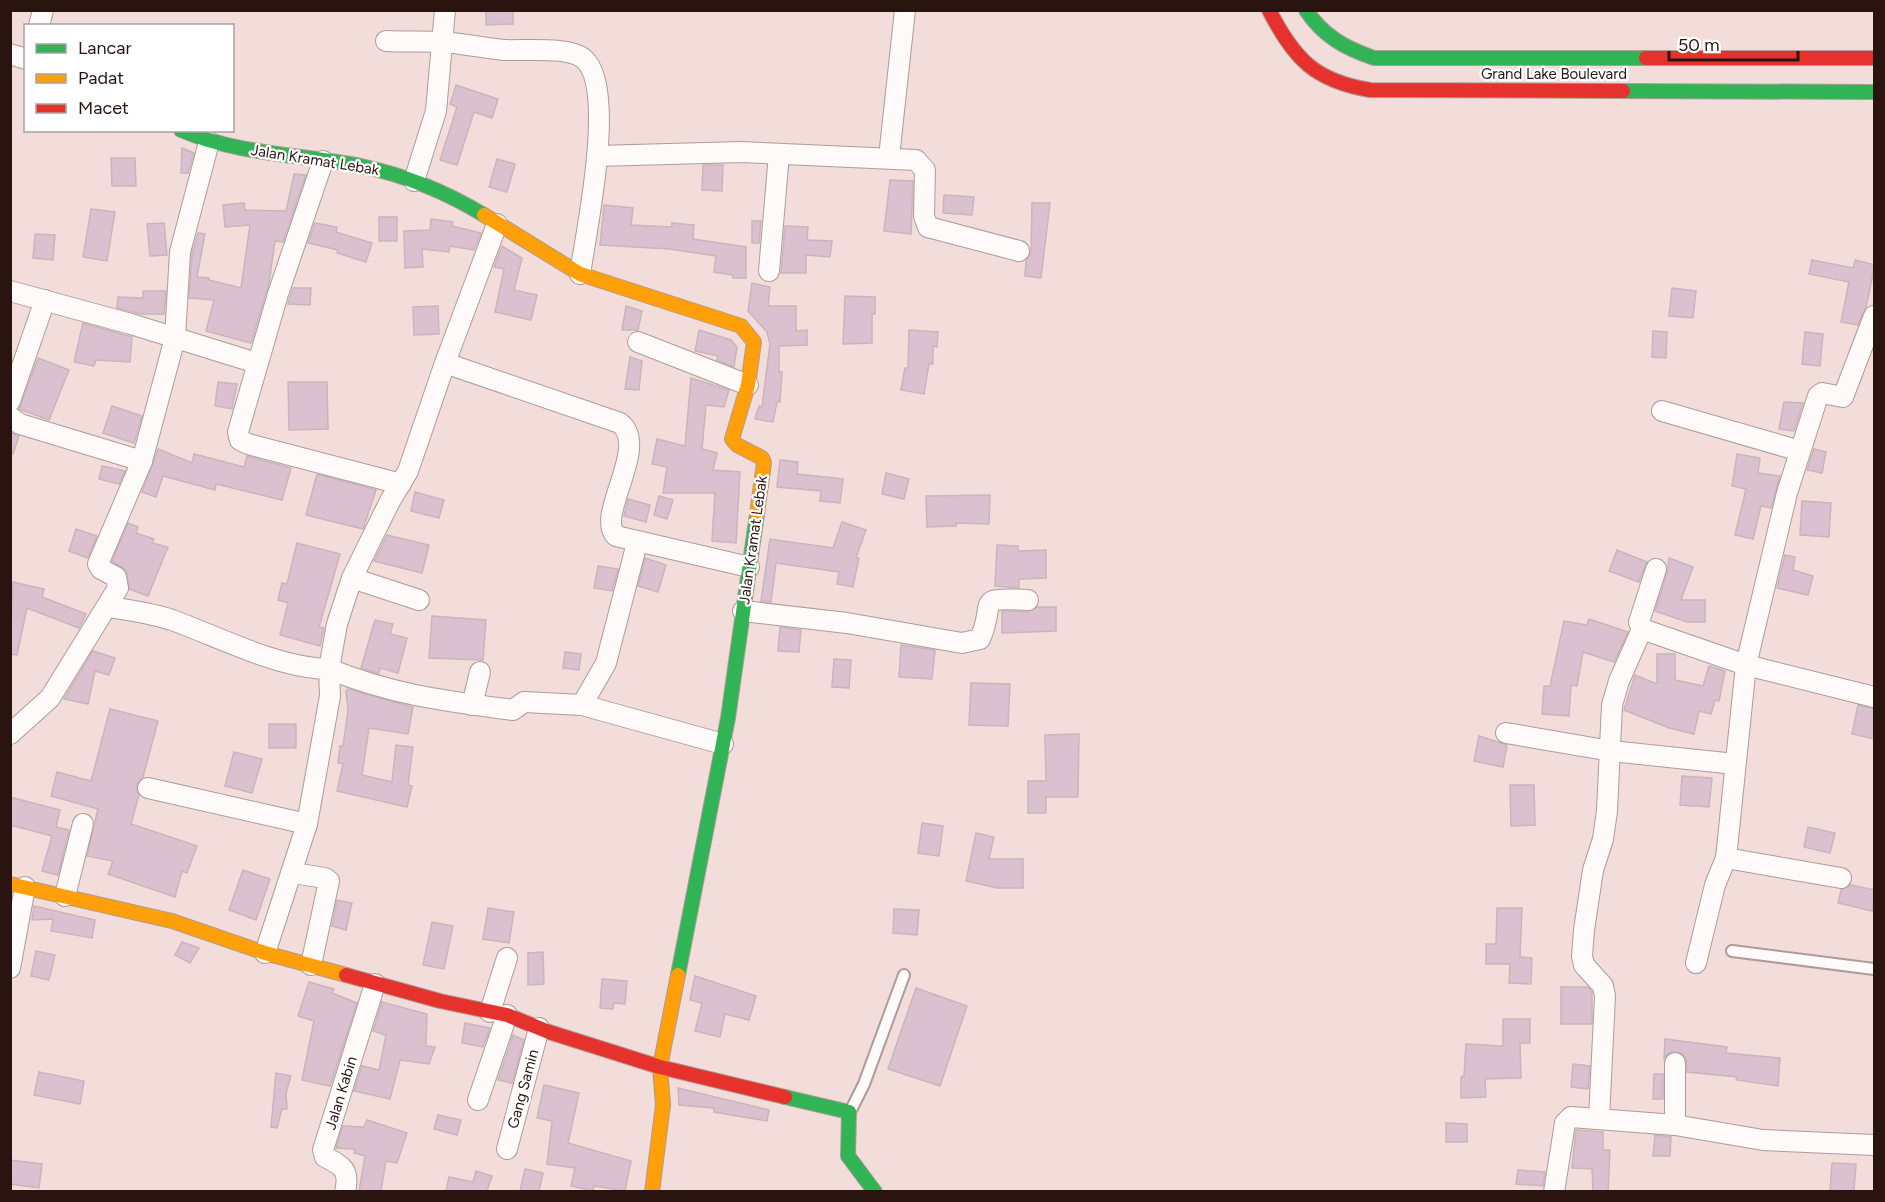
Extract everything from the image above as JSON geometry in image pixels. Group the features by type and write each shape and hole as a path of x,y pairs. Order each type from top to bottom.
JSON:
{"street":[{"path":"414,181 436,111 445,10"},
{"path":"889,157 905,10"},
{"name":"Grand Lake Boulevard","path":"1269,10 1280,34 1300,58 1334,82 1370,90 1651,74 1875,58"},
{"name":"Grand Lake Boulevard","path":"1306,10 1320,31 1341,47 1374,58 1651,74 1875,92"},
{"path":"386,41 441,42 504,50 577,54 584,58 595,76 600,133 580,274"},
{"name":"Jalan Kramat Lebak","path":"186,132 209,142 379,170 414,181 462,202 580,274 741,326 754,342 748,385 732,439 737,445 764,460 723,744 660,1066 663,1105 652,1191"},
{"path":"10,734 51,698 109,607 118,583 116,577 98,564 142,461 174,338 180,252 209,142"},
{"path":"597,156 708,152 889,157 916,160 925,170 924,216 928,227 1019,252"},
{"path":"770,271 780,154"},
{"path":"323,161 258,359 238,432 240,440 400,484"},
{"path":"265,953 308,824 330,696 330,669 337,624 352,578 419,442 445,363 497,224"},
{"path":"10,291 250,361 258,359"},
{"path":"10,401 45,300"},
{"path":"1696,963 1715,885 1726,858 1746,665 1787,493 1818,396 1822,393 1843,397 1875,316"},
{"path":"638,342 748,385"},
{"path":"445,363 620,423 627,428 630,445 611,523 616,536 637,543 749,567"},
{"path":"1662,411 1800,451"},
{"path":"10,417 20,424 142,461"},
{"path":"582,705 606,663 637,543"},
{"path":"1656,569 1638,622 1642,629 1746,665 1875,697"},
{"path":"352,578 418,600"},
{"path":"743,611 846,623 962,643 980,639 986,609 991,601 997,598 1028,600"},
{"path":"109,607 169,620 267,656 310,667 330,669 366,684 398,693 437,701 513,710 524,702 582,705 723,744"},
{"path":"1599,1119 1605,996 1603,986 1588,972 1582,956 1593,870 1603,839 1612,715 1616,690 1642,629"},
{"path":"472,705 480,672"},
{"path":"1506,733 1611,751 1735,764"},
{"path":"148,788 308,824"},
{"path":"65,896 82,824"},
{"path":"1726,858 1841,878"},
{"path":"293,873 325,878 329,881 311,965"},
{"path":"10,968 18,886 172,921 265,953 375,984 498,1013 660,1066 849,1112 848,1156 875,1191"},
{"path":"478,1100 498,1013 507,958"},
{"name":"Jalan Kabin","path":"345,1191 347,1174 344,1167 325,1157 323,1150 375,984"},
{"name":"Gang Samin","path":"507,1149 539,1028"},
{"path":"1675,1125 1676,1063"},
{"path":"1554,1191 1567,1119 1675,1125 1762,1140 1875,1145"}],"lane":[{"path":"1732,951 1875,969"},
{"path":"849,1112 864,1084 904,975"}],"building":[{"path":"486,10 513,10 513,24 486,25"},
{"path":"456,85 498,99 492,118 474,112 457,165 440,160 457,107 450,104"},
{"path":"182,148 194,153 188,173 181,173"},
{"path":"111,158 135,158 136,186 112,186"},
{"path":"497,159 515,164 507,192 489,187"},
{"path":"703,165 723,165 722,191 702,190"},
{"path":"294,174 306,175 283,242 275,241 269,283 251,343 206,331 214,300 189,298 192,254 198,233 205,234 197,277 209,278 209,280 241,288 250,225 225,227 223,205 244,203 245,210 286,211"},
{"path":"890,180 913,181 911,234 884,231"},
{"path":"944,195 974,197 972,215 943,213"},
{"path":"1032,203 1050,203 1041,278 1025,276 1026,260 1031,253"},
{"path":"604,205 633,208 631,225 672,227 672,223 694,225 693,239 746,247 746,278 733,278 733,275 714,272 716,256 669,249 600,245"},
{"path":"91,209 115,212 107,261 83,257"},
{"path":"379,217 397,217 397,241 379,241"},
{"path":"431,219 453,222 452,226 481,233 474,250 450,246 449,252 422,249 423,267 405,268 404,231 430,230"},
{"path":"752,221 761,221 759,243 752,243"},
{"path":"164,223 167,255 150,256 147,224"},
{"path":"315,223 337,227 336,232 372,243 366,262 337,253 338,250 308,243"},
{"path":"785,226 808,227 807,240 832,241 830,257 806,255 806,273 781,273"},
{"path":"35,234 55,235 53,260 33,258"},
{"path":"502,246 522,258 514,290 537,295 531,320 495,312 504,269 494,267"},
{"path":"1812,260 1853,268 1855,260 1875,265 1866,307 1858,325 1841,322 1849,282 1809,274"},
{"path":"752,283 770,287 768,306 796,306 796,331 807,330 807,345 779,346 779,372 782,372 780,402 777,402 773,422 755,419 759,406 762,407 770,344 767,332 748,311"},
{"path":"293,288 311,288 310,305 288,304"},
{"path":"1672,288 1696,291 1693,318 1669,316"},
{"path":"143,291 166,291 164,314 141,314 117,308 118,297 143,298"},
{"path":"845,296 875,297 875,314 872,314 872,343 843,344"},
{"path":"438,306 439,334 414,335 413,307"},
{"path":"626,306 642,311 638,330 622,330"},
{"path":"83,323 132,337 130,362 96,360 94,366 74,362"},
{"path":"699,330 731,340 737,347 734,367 717,360 718,356 695,351"},
{"path":"909,330 938,332 937,347 933,346 933,364 929,364 924,394 901,390 905,368 908,368"},
{"path":"1653,331 1667,332 1666,358 1652,357"},
{"path":"1805,332 1823,334 1820,366 1802,364"},
{"path":"630,357 642,361 639,390 625,389"},
{"path":"38,358 69,370 49,420 19,409"},
{"path":"691,378 729,390 724,407 706,405 702,449 717,453 713,470 740,472 736,543 712,541 715,493 663,493 667,467 652,464 657,439 685,446"},
{"path":"218,382 237,384 232,409 215,406"},
{"path":"288,382 327,382 328,429 289,430"},
{"path":"1784,402 1803,403 1794,431 1779,429"},
{"path":"112,406 142,416 134,443 103,433"},
{"path":"10,432 19,436 13,454 10,453"},
{"path":"158,449 192,463 194,454 244,467 247,456 291,468 282,500 216,484 215,490 163,476 156,497 142,492"},
{"path":"1814,449 1826,452 1822,473 1807,470"},
{"path":"1737,454 1760,458 1758,473 1780,476 1771,508 1761,506 1753,539 1735,535 1746,489 1732,486"},
{"path":"780,460 798,462 797,474 843,479 840,503 820,501 821,491 777,487"},
{"path":"102,466 125,471 119,484 99,479"},
{"path":"886,473 909,479 904,499 882,494"},
{"path":"317,474 376,490 363,529 306,515"},
{"path":"415,492 444,500 439,518 411,511"},
{"path":"990,495 989,524 956,523 956,526 927,527 926,496"},
{"path":"659,496 673,500 667,519 654,515"},
{"path":"628,499 650,505 646,522 624,516"},
{"path":"1802,501 1831,503 1829,537 1800,535"},
{"path":"842,522 866,530 856,558 859,558 853,587 837,584 839,572 776,563 771,602 761,601 770,539 833,548"},
{"path":"128,523 138,527 136,533 154,539 152,543 168,547 148,596 129,589 126,570 112,561"},
{"path":"76,529 97,536 88,558 69,551"},
{"path":"387,535 429,545 422,573 374,561"},
{"path":"297,543 340,554 319,627 324,628 320,646 280,635 288,603 278,600 282,583 287,584"},
{"path":"997,545 1018,546 1018,551 1046,550 1046,578 1019,579 1019,588 995,586"},
{"path":"1617,550 1647,562 1639,582 1609,571"},
{"path":"1785,555 1795,557 1793,570 1813,576 1808,595 1777,588"},
{"path":"645,558 666,565 658,592 638,586"},
{"path":"1669,558 1693,567 1681,600 1705,600 1705,622 1687,622 1655,611 1667,573"},
{"path":"598,566 618,569 612,591 594,588"},
{"path":"13,582 44,589 42,597 86,614 79,628 27,608 17,655 10,654"},
{"path":"1037,607 1056,607 1056,631 1002,633 1002,611 1028,612"},
{"path":"432,616 486,620 483,660 429,658"},
{"path":"1589,619 1628,632 1614,662 1583,652 1577,686 1571,685 1569,716 1542,714 1544,686 1550,686 1564,621 1587,625"},
{"path":"375,620 393,624 390,634 407,638 398,673 380,668 379,674 361,668"},
{"path":"780,627 801,630 799,652 778,651"},
{"path":"901,645 935,650 932,679 899,677"},
{"path":"93,651 115,658 109,675 95,671 88,704 64,699"},
{"path":"565,652 581,654 579,670 563,668"},
{"path":"1657,654 1675,654 1675,680 1703,686 1709,666 1725,671 1719,701 1715,700 1711,714 1699,711 1694,734 1669,728 1624,710 1635,675 1657,684"},
{"path":"834,659 851,660 849,688 832,687"},
{"path":"971,683 1010,684 1008,726 969,725"},
{"path":"348,689 413,707 408,734 369,728 362,775 392,782 396,745 413,747 408,785 412,786 407,807 337,791 343,764 338,763 348,710 346,691"},
{"path":"1858,705 1875,709 1875,739 1852,734"},
{"path":"110,709 158,721 143,777 136,785 139,795 131,824 197,846 187,873 182,871 175,897 108,874 113,861 87,856 98,809 51,796 57,772 91,781"},
{"path":"269,724 296,724 296,748 269,748"},
{"path":"1079,734 1078,797 1046,797 1046,813 1028,813 1028,781 1046,781 1045,735"},
{"path":"1479,736 1507,745 1503,767 1474,761"},
{"path":"234,752 262,759 252,793 225,786"},
{"path":"1682,776 1712,778 1709,807 1680,805"},
{"path":"1510,785 1534,785 1535,825 1511,826"},
{"path":"10,797 60,810 56,827 69,830 58,875 42,871 52,836 10,825"},
{"path":"922,823 943,826 939,856 918,853"},
{"path":"1808,827 1835,833 1830,853 1804,847"},
{"path":"976,833 994,837 989,859 1023,859 1023,888 997,888 966,881"},
{"path":"243,870 270,879 256,920 229,910"},
{"path":"1851,885 1875,890 1872,911 1838,903 1841,890"},
{"path":"337,900 352,903 346,930 332,926"},
{"path":"34,906 95,920 92,938 51,931 53,919 32,920"},
{"path":"488,908 514,912 509,943 483,939"},
{"path":"1497,908 1522,908 1520,957 1532,958 1531,984 1509,983 1510,964 1486,964 1486,944 1496,944"},
{"path":"894,909 919,910 917,935 893,933"},
{"path":"432,922 453,926 444,969 423,965"},
{"path":"182,942 199,948 190,963 175,955"},
{"path":"36,951 55,955 49,980 31,976"},
{"path":"543,952 544,984 528,985 528,953"},
{"path":"695,976 756,996 749,1020 725,1014 720,1037 695,1031 702,1003 690,1000"},
{"path":"602,979 627,981 625,1004 614,1003 613,1009 600,1008"},
{"path":"309,982 334,989 332,993 357,1003 330,1086 302,1080 314,1021 298,1016"},
{"path":"1561,987 1588,987 1592,992 1592,1024 1561,1024"},
{"path":"916,988 967,1006 940,1086 888,1069"},
{"path":"382,1002 427,1014 426,1046 435,1047 429,1064 400,1060 390,1099 354,1091 362,1066 379,1070 386,1035 373,1031"},
{"path":"1503,1019 1530,1019 1530,1043 1520,1043 1521,1078 1485,1079 1486,1097 1461,1098 1461,1077 1464,1076 1466,1044 1503,1046"},
{"path":"465,1023 490,1028 483,1047 462,1043"},
{"path":"513,1035 524,1040 512,1083 498,1080"},
{"path":"1665,1039 1727,1047 1726,1053 1780,1058 1778,1086 1736,1080 1737,1077 1687,1072 1686,1058 1681,1053 1670,1052 1664,1058"},
{"path":"1573,1064 1590,1066 1588,1089 1571,1087"},
{"path":"39,1072 84,1081 80,1104 34,1095"},
{"path":"276,1073 291,1076 286,1093 287,1109 282,1109 277,1128 271,1127"},
{"path":"1654,1074 1663,1074 1663,1099 1653,1099"},
{"path":"544,1085 579,1093 568,1143 631,1161 625,1191 594,1186 593,1191 571,1186 575,1168 547,1164 552,1121 537,1118"},
{"path":"678,1088 769,1110 767,1121 714,1112 714,1108 679,1105"},
{"path":"438,1115 461,1120 457,1135 434,1129"},
{"path":"367,1120 407,1133 397,1163 386,1161 381,1191 359,1191 365,1156 354,1153 355,1149 336,1148 343,1126 364,1127"},
{"path":"1446,1123 1467,1124 1467,1142 1446,1142"},
{"path":"1576,1130 1603,1132 1603,1150 1610,1150 1608,1191 1593,1191 1592,1169 1572,1168"},
{"path":"1655,1135 1671,1137 1670,1156 1653,1156"},
{"path":"10,1160 42,1164 39,1188 10,1184"},
{"path":"1832,1163 1856,1164 1854,1191 1830,1190"},
{"path":"525,1169 543,1173 539,1191 520,1191"},
{"path":"1518,1170 1545,1172 1543,1186 1516,1184"},
{"path":"476,1171 492,1176 487,1191 446,1191 449,1177 473,1182"}],"traffic: fast":[{"path":"1306,10 1327,34 1354,50 1374,58 1646,58"},
{"path":"1623,91 1874,92"},
{"path":"186,132 247,149 338,162 393,174 424,185 484,215"},
{"path":"678,975 728,718 757,514"},
{"path":"785,1097 849,1112 848,1156 875,1192"}],"traffic: slow":[{"path":"484,215 580,274 741,326 754,342 748,385 732,439 737,445 762,458 764,463 757,514"},
{"path":"10,884 172,921 265,953 346,975"},
{"path":"652,1192 663,1105 660,1067 678,975"}],"traffic: jam":[{"path":"1269,10 1288,42 1308,65 1320,74 1351,86 1370,90 1623,91"},
{"path":"1646,58 1874,58"},
{"path":"346,975 440,1001 507,1015 549,1032 660,1067 785,1097"}]}
